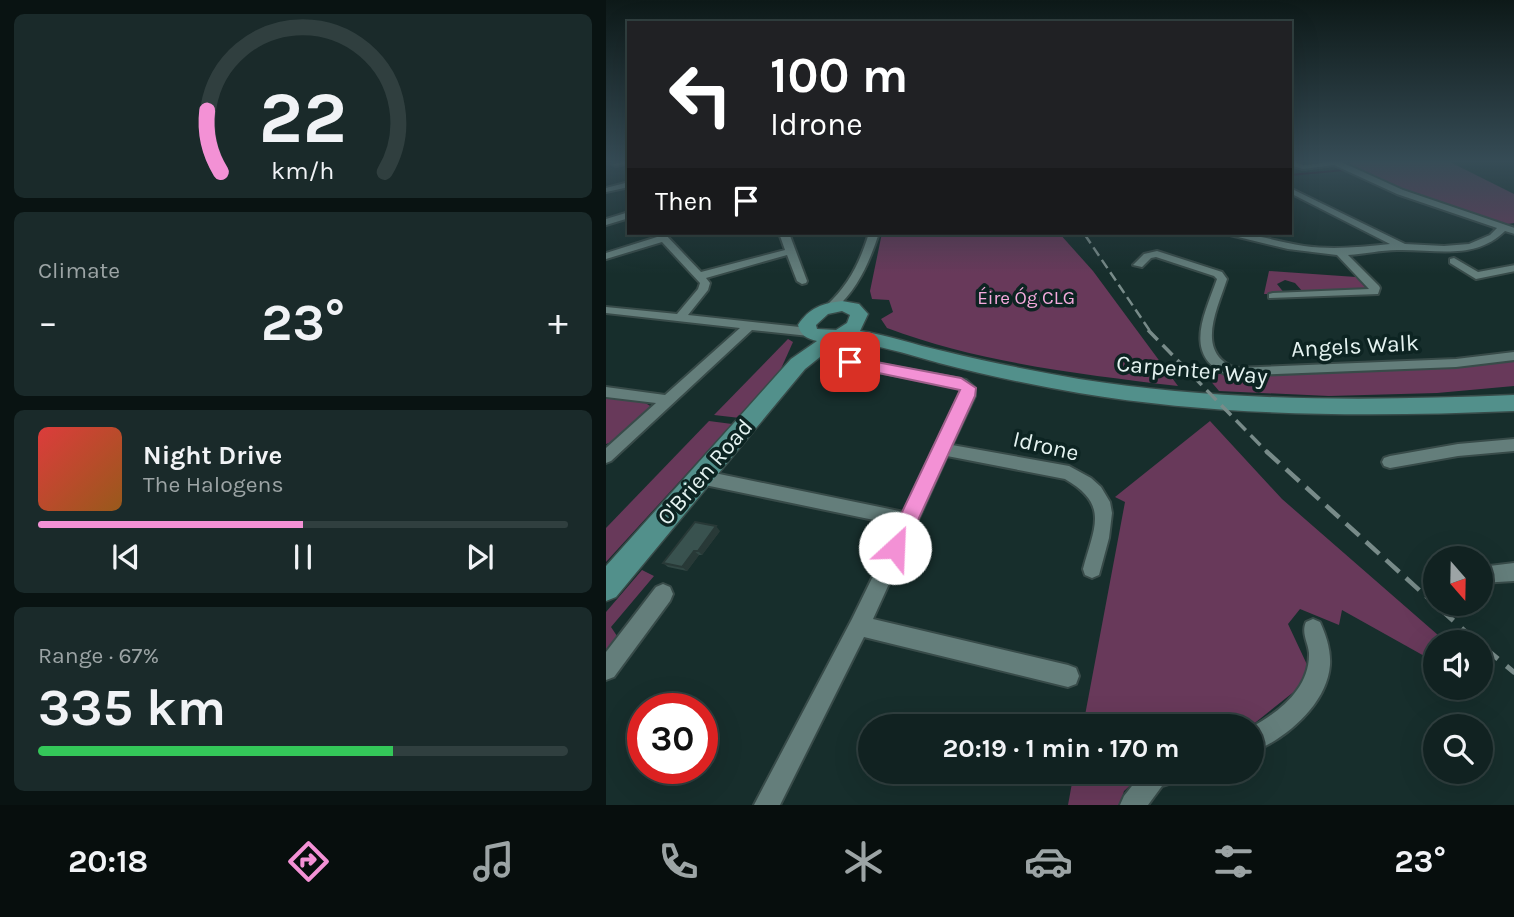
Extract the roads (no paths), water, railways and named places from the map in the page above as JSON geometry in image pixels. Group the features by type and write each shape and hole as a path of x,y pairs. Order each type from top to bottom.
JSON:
{"street":[{"path":"1307,199 1402,247"},
{"path":"1406,199 1466,225"},
{"path":"1411,199 1509,229"},
{"path":"606,222 627,216"},
{"path":"1240,235 1293,249 1339,251 1402,247 1467,248 1486,244 1509,229"},
{"path":"606,256 661,235 705,283 703,290 679,319"},
{"path":"785,235 802,281"},
{"path":"806,357 810,327 846,295 856,281 873,235"},
{"path":"1273,244 1275,235"},
{"path":"700,276 791,251"},
{"path":"1273,296 1374,292 1375,288 1339,251"},
{"name":"Angels Walk","path":"1138,265 1148,256 1157,254 1218,274 1222,279 1205,332 1212,360 1220,369 1227,371 1382,367 1514,356"},
{"path":"1454,261 1476,276 1514,268"},
{"path":"830,308 861,321 856,281"},
{"path":"1285,281 1297,295"},
{"path":"606,310 755,327 810,327"},
{"name":"Carpenter Way","path":"810,327 821,337 837,336 861,321 1030,377 1144,394 1316,407 1392,408 1514,403"},
{"path":"607,455 755,327"},
{"name":"O'Brien Road","path":"606,587 806,357 837,336"},
{"path":"767,805 859,626 968,396 968,388 961,383 841,361"},
{"path":"606,392 668,401"},
{"path":"1390,462 1458,450 1514,445"},
{"name":"Idrone","path":"942,449 1069,473 1088,482 1098,492 1105,511 1092,569"},
{"path":"700,477 908,520"},
{"path":"1493,574 1514,572"},
{"path":"606,669 663,594"},
{"path":"859,626 1068,676"},
{"path":"1264,731 1309,694 1317,673 1320,652 1313,629"},
{"path":"1133,805 1149,784"}],"railway":[{"path":"1085,235 1150,331"},
{"path":"1148,330 1266,451"},
{"path":"1266,451 1423,593"},
{"path":"1448,616 1464,630"},
{"path":"1493,655 1515,673"}],"park label":[{"name":"Éire Óg CLG","path":"1026,298"}]}
